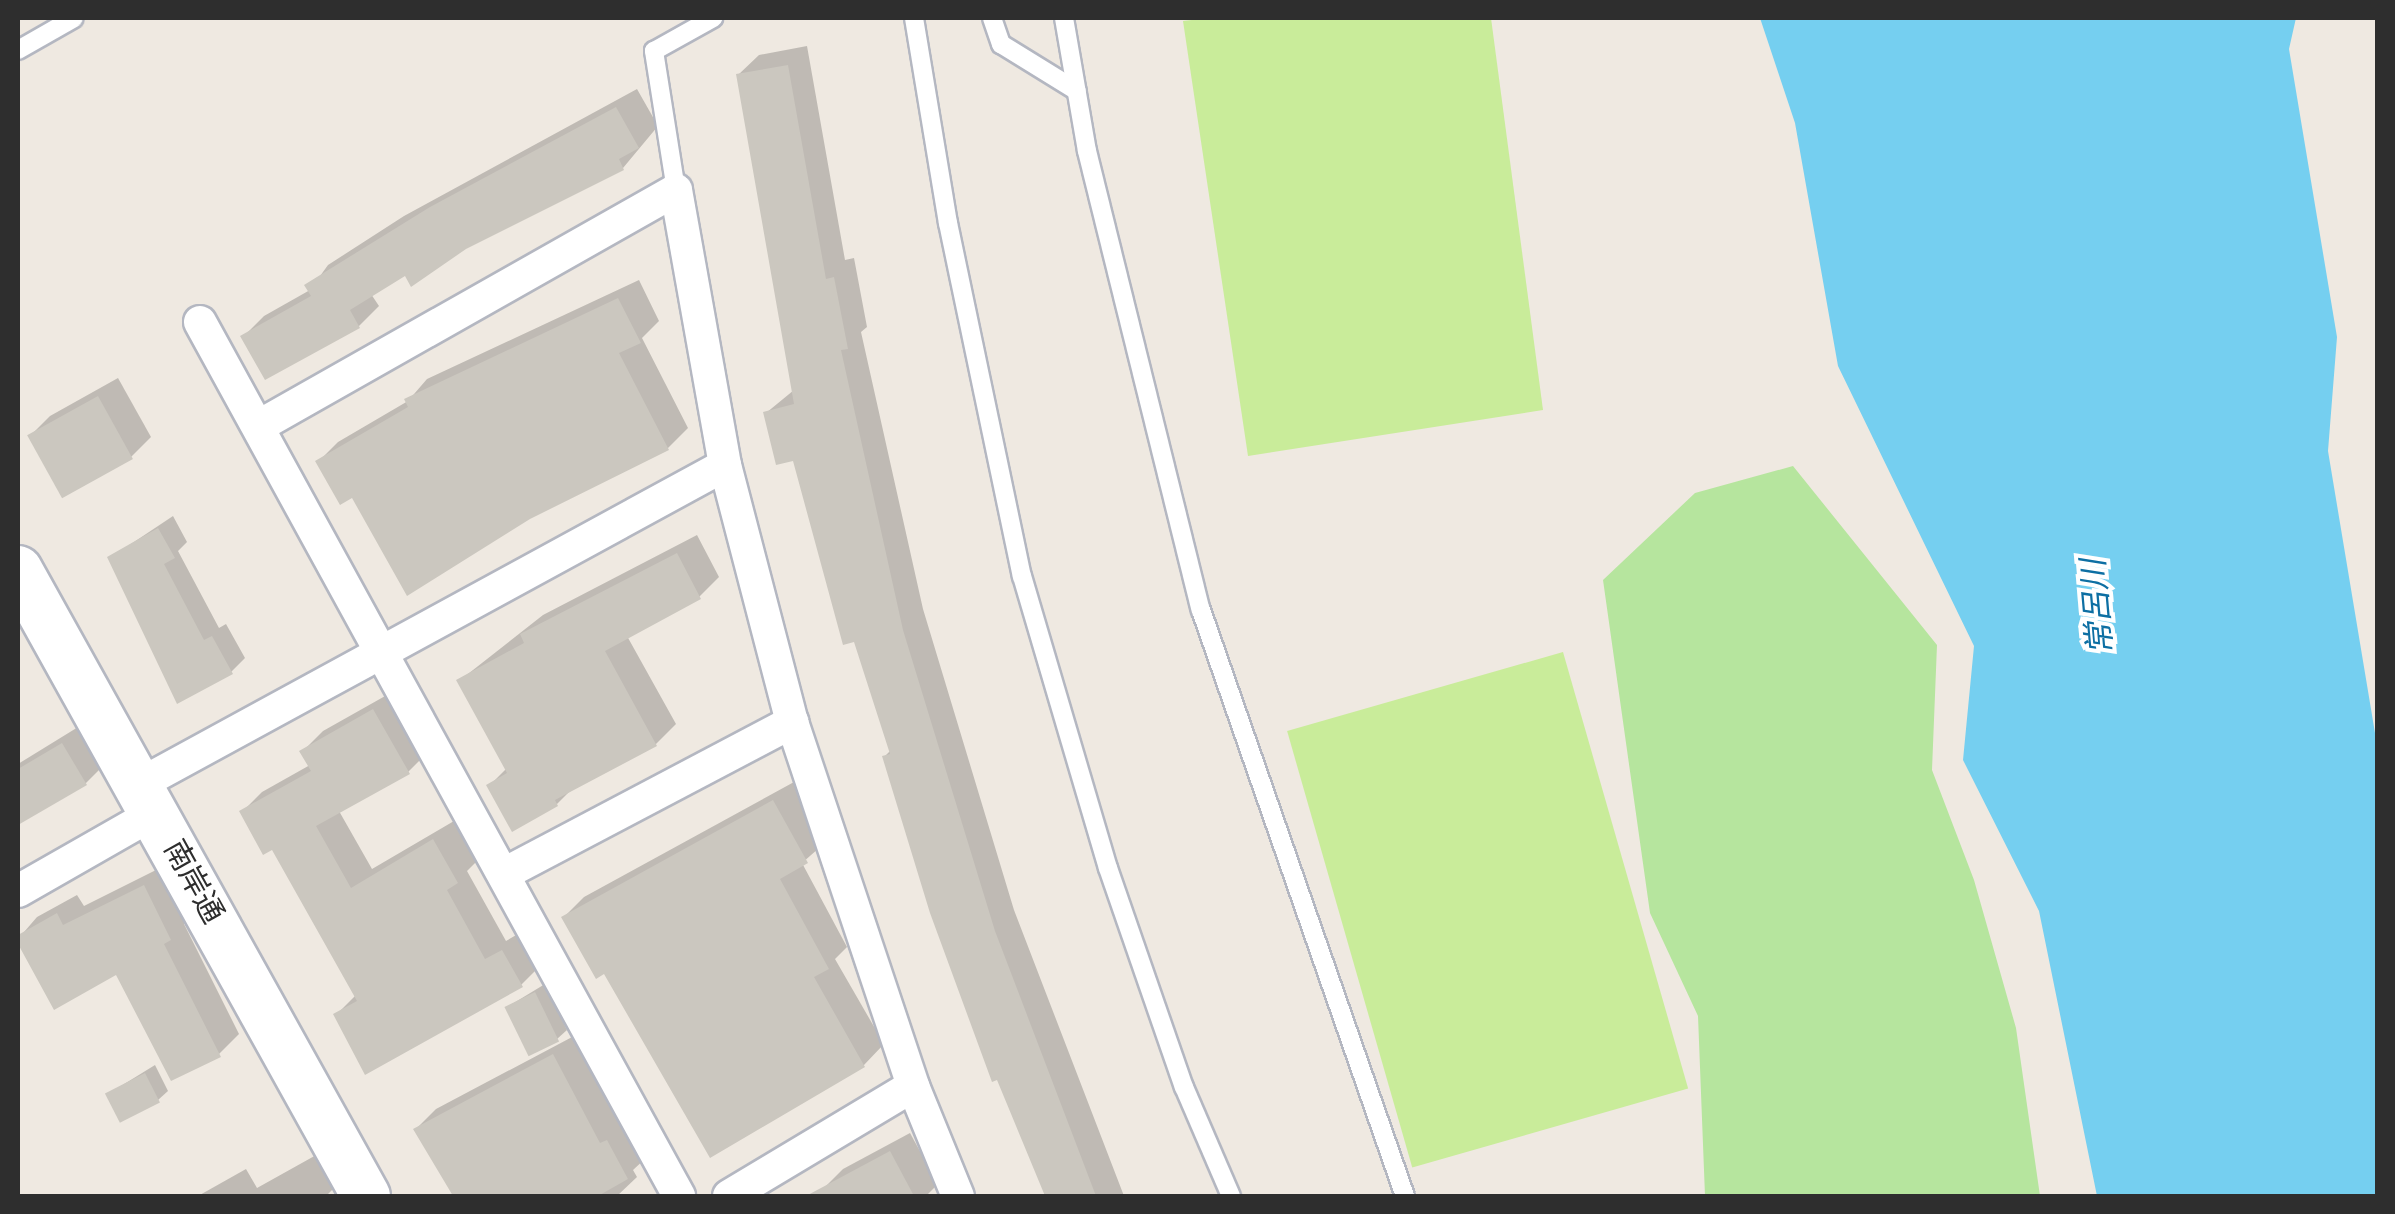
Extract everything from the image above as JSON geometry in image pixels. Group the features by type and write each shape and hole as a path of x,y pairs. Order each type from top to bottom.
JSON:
{"main road":[{"name":"南岸通","path":"18,570 366,1196"}],"street":[{"path":"259,426 676,190 725,464 792,722 913,1086 958,1196"},
{"path":"200,322 259,426 378,656 504,874 679,1196"},
{"path":"18,891 147,798 378,656 725,464"},
{"path":"504,874 792,722"},
{"path":"745,1193 913,1086"}],"lane":[{"path":"18,50 74,18"},
{"path":"676,190 654,51 714,18"},
{"path":"914,18 948,223 1022,576 1108,868 1184,1087 1230,1196"},
{"path":"992,18 1001,44 1076,91"},
{"path":"1064,18 1076,91 1201,610 1405,1196"}],"green space":[{"path":"1491,18 1543,410 1248,456 1183,21"},
{"path":"1793,466 1937,645 1932,770 1974,880 2016,1028 2040,1196 1705,1196 1698,1016 1650,913 1603,580 1695,493"},
{"path":"1563,652 1688,1088 1412,1168 1287,731"}],"water":[{"name":"常呂川","path":"1760,18 2296,18 2289,49 2337,337 2328,451 2377,745 2377,1196 2097,1196 2039,911 1963,760 1974,646 1838,366 1795,123"}],"building":[{"path":"788,65 826,279 834,277 848,349 841,350 903,630 995,931 1096,1196 1045,1196 997,1080 992,1082 930,913 882,756 890,754 854,642 843,645 793,461 776,465 763,412 794,404 736,74"},
{"path":"616,107 639,148 619,159 624,170 466,249 411,287 405,276 350,310 360,328 265,380 240,336 311,296 304,285 430,207"},
{"path":"618,298 641,343 619,353 669,450 530,519 407,596 352,498 340,505 315,461 408,407 404,399"},
{"path":"98,396 133,459 62,498 27,435"},
{"path":"158,528 175,558 164,564 204,640 212,636 233,674 177,704 107,557"},
{"path":"677,553 701,599 605,651 657,746 555,800 558,806 512,832 486,785 507,773 456,680 524,643 520,634"},
{"path":"373,709 410,774 316,826 351,888 433,839 458,883 447,890 485,959 502,950 523,987 365,1075 333,1014 357,1001 272,850 263,855 239,811 311,771 299,751"},
{"path":"62,743 87,785 18,825 18,769"},
{"path":"773,800 808,863 780,879 829,969 814,977 865,1067 710,1158 604,974 596,979 561,917"},
{"path":"144,885 171,940 164,944 221,1057 171,1081 116,975 54,1010 18,944 18,935 57,913 63,925"},
{"path":"535,992 559,1041 529,1056 504,1007"},
{"path":"553,1054 600,1143 607,1140 628,1179 598,1196 453,1196 413,1129"},
{"path":"145,1073 160,1102 120,1123 105,1093"},
{"path":"890,1151 914,1196 806,1196"}]}
